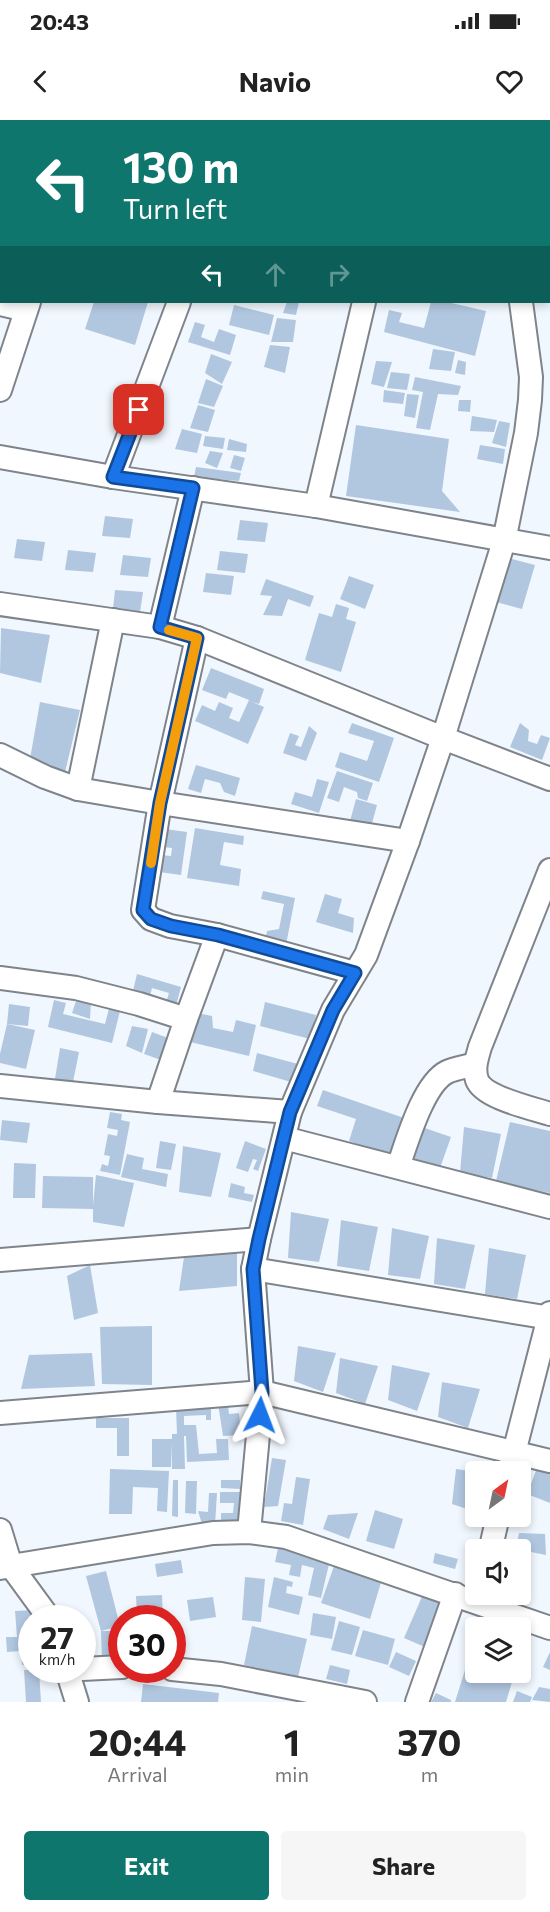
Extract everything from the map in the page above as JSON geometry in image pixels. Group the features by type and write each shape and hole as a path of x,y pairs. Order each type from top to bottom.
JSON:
{"street":[{"path":"113,477 179,303"},
{"path":"316,506 364,303"},
{"path":"249,1532 262,1392 253,1269 259,1239 290,1112 333,1010 366,955 443,738 504,541 526,433 530,400 531,377 521,303"},
{"path":"0,304 28,306 0,390"},
{"path":"0,457 113,477 316,506 550,548"},
{"path":"160,627 193,488"},
{"path":"0,604 160,627 197,638 550,779"},
{"path":"78,789 113,621"},
{"path":"197,638 160,803 143,910 151,919 171,926 218,935 355,973"},
{"path":"0,755 45,777 78,789 408,841"},
{"path":"550,870 475,1064 477,1079 481,1086 496,1096 550,1114"},
{"path":"158,1102 218,935"},
{"path":"0,978 76,988 186,1019"},
{"path":"398,1167 425,1095 434,1083 448,1071 475,1064"},
{"path":"0,1086 158,1102 290,1112"},
{"path":"284,1138 550,1207"},
{"path":"0,1260 259,1239"},
{"path":"253,1269 550,1316 511,1461"},
{"path":"0,1413 262,1392 507,1461"},
{"path":"531,1461 550,1461"},
{"path":"0,1530 5,1567 38,1605"},
{"path":"5,1567 202,1535 249,1532 286,1537 550,1628"},
{"path":"417,1702 455,1594"},
{"path":"186,1670 221,1674 364,1702"},
{"path":"76,1683 77,1702"}],"building":[{"path":"94,303 148,303 135,345 85,329"},
{"path":"287,303 299,303 296,315 283,313"},
{"path":"431,303 451,303 486,311 475,356 384,332 389,310 402,313 399,322 424,328"},
{"path":"234,305 274,315 269,335 229,325"},
{"path":"277,318 296,320 293,342 271,342"},
{"path":"195,322 205,325 201,337 214,342 219,329 236,335 230,355 188,342"},
{"path":"270,345 290,347 285,373 264,367"},
{"path":"433,349 455,352 451,371 429,369"},
{"path":"211,354 232,362 222,384 205,373"},
{"path":"458,360 466,362 465,375 455,373"},
{"path":"376,361 392,362 384,387 371,384"},
{"path":"391,372 410,374 407,390 387,388"},
{"path":"415,377 461,386 458,395 438,394 430,430 416,428 423,392 412,390"},
{"path":"206,379 223,386 214,407 198,403"},
{"path":"384,390 405,393 403,404 383,402"},
{"path":"407,394 419,395 415,418 404,416"},
{"path":"459,400 471,400 470,412 458,411"},
{"path":"198,405 215,410 208,432 190,428"},
{"path":"472,416 497,420 494,432 470,431"},
{"path":"499,421 510,423 506,447 492,443"},
{"path":"356,425 449,439 442,491 460,512 346,496"},
{"path":"182,429 202,434 197,453 175,449"},
{"path":"205,436 225,438 223,449 203,446"},
{"path":"229,439 247,444 246,452 227,450"},
{"path":"480,445 505,449 503,464 477,459"},
{"path":"210,451 223,453 217,468 205,463"},
{"path":"234,455 245,458 241,471 230,468"},
{"path":"196,467 241,473 239,481 194,477"},
{"path":"105,516 133,519 130,538 102,536"},
{"path":"240,520 268,523 265,542 237,540"},
{"path":"17,539 45,542 42,561 14,558"},
{"path":"68,550 96,553 93,572 65,570"},
{"path":"220,551 248,554 245,573 217,570"},
{"path":"123,555 151,558 148,577 120,575"},
{"path":"508,558 535,565 522,609 496,602"},
{"path":"206,573 234,576 231,595 203,592"},
{"path":"349,576 374,585 365,609 340,599"},
{"path":"266,579 314,596 310,607 288,599 282,616 263,615 272,596 260,595"},
{"path":"115,590 143,592 140,612 113,609"},
{"path":"336,604 349,608 346,619 356,622 341,672 305,660 319,613 332,617"},
{"path":"1,628 50,635 41,683 0,673"},
{"path":"211,668 264,689 259,704 252,702 264,707 248,744 195,721 202,705 215,711 219,702 233,708 229,718 239,722 249,700 229,692 226,699 202,690"},
{"path":"40,702 80,710 65,772 30,759"},
{"path":"352,723 394,738 379,782 335,767 340,752 367,761 374,741 348,733"},
{"path":"520,723 529,730 528,741 537,744 541,735 550,738 542,760 510,747"},
{"path":"309,726 317,733 306,761 283,753 290,733 299,736 295,745 301,747"},
{"path":"196,765 240,778 235,796 224,792 220,783 205,779 201,793 188,789"},
{"path":"337,771 373,783 367,801 358,798 357,792 344,787 339,802 327,798"},
{"path":"317,779 329,782 319,813 291,804 295,792 312,797"},
{"path":"356,799 377,805 371,827 350,821"},
{"path":"195,828 244,836 243,845 224,842 220,865 241,869 239,886 187,878"},
{"path":"165,829 187,832 181,875 159,872 161,855 171,856 172,848 163,847"},
{"path":"263,891 295,898 286,945 265,941 267,931 279,929 284,904 261,899"},
{"path":"325,894 342,899 338,913 354,918 353,933 316,922"},
{"path":"137,974 181,987 175,1009 165,1006 169,993 152,988 148,1004 131,999"},
{"path":"54,1000 66,1003 63,1014 105,1024 111,1001 122,1003 112,1043 48,1027"},
{"path":"76,1001 91,1002 90,1019 72,1013"},
{"path":"265,1002 316,1015 310,1039 260,1026"},
{"path":"9,1004 30,1007 28,1026 7,1024"},
{"path":"197,1013 212,1016 213,1028 233,1032 236,1020 256,1025 249,1056 190,1042"},
{"path":"7,1024 35,1030 26,1069 0,1063"},
{"path":"132,1026 148,1029 142,1053 126,1046"},
{"path":"152,1032 168,1038 161,1060 144,1054"},
{"path":"60,1048 79,1052 73,1082 55,1079"},
{"path":"257,1053 298,1064 291,1082 253,1071"},
{"path":"323,1090 404,1118 392,1156 349,1141 356,1119 317,1106"},
{"path":"110,1112 122,1114 121,1120 130,1122 120,1175 100,1171 102,1164 108,1166 110,1156 104,1155 108,1134 117,1136 118,1130 107,1128"},
{"path":"2,1120 30,1123 27,1143 0,1140"},
{"path":"510,1122 550,1131 550,1193 496,1181"},
{"path":"419,1126 451,1137 440,1168 408,1158"},
{"path":"464,1127 501,1134 492,1178 460,1173"},
{"path":"160,1141 176,1144 171,1170 156,1168"},
{"path":"245,1141 266,1149 258,1171 253,1169 257,1160 253,1159 248,1172 236,1168"},
{"path":"183,1146 221,1153 211,1197 179,1192"},
{"path":"127,1154 144,1158 142,1169 168,1174 166,1187 121,1177"},
{"path":"14,1163 36,1164 35,1198 13,1198"},
{"path":"96,1175 134,1183 124,1227 93,1222 93,1209 42,1208 43,1176 93,1177 93,1205"},
{"path":"231,1183 245,1187 244,1193 254,1195 252,1202 228,1197"},
{"path":"291,1212 329,1219 319,1262 288,1258"},
{"path":"341,1220 378,1227 369,1271 337,1266"},
{"path":"392,1228 429,1236 420,1279 388,1275"},
{"path":"437,1238 475,1245 465,1289 434,1284"},
{"path":"489,1248 526,1255 517,1299 485,1294"},
{"path":"237,1249 237,1286 179,1291 184,1257"},
{"path":"90,1265 98,1313 74,1320 67,1276"},
{"path":"152,1326 152,1385 102,1384 100,1327"},
{"path":"298,1346 336,1353 323,1392 294,1381"},
{"path":"92,1353 95,1386 21,1389 29,1355"},
{"path":"340,1358 378,1366 365,1404 336,1393"},
{"path":"392,1365 430,1373 417,1411 388,1400"},
{"path":"442,1382 480,1389 468,1428 438,1417"},
{"path":"217,1397 227,1397 229,1414 239,1413 241,1435 223,1436"},
{"path":"211,1407 211,1420 206,1420 206,1415 184,1416 184,1425 196,1425 199,1454 217,1453 216,1439 228,1439 229,1460 187,1462 186,1436 184,1436 185,1469 172,1469 172,1443 171,1467 152,1467 152,1439 172,1439 172,1434 177,1434 176,1408"},
{"path":"96,1418 129,1418 129,1456 117,1456 117,1428 96,1428"},
{"path":"272,1458 286,1460 278,1506 264,1507"},
{"path":"537,1468 550,1473 550,1503 531,1496 531,1484"},
{"path":"110,1469 169,1471 167,1512 157,1511 158,1488 133,1487 132,1514 109,1514"},
{"path":"456,1469 465,1470 465,1508 452,1504"},
{"path":"296,1477 310,1479 303,1525 281,1521 284,1503 292,1504"},
{"path":"173,1480 178,1480 178,1517 172,1516"},
{"path":"221,1480 240,1480 240,1489 221,1488"},
{"path":"186,1481 197,1481 196,1514 185,1513"},
{"path":"220,1492 248,1492 248,1521 221,1521 221,1513 233,1513 234,1503 220,1503"},
{"path":"209,1493 217,1493 215,1525 202,1524 198,1511 208,1512"},
{"path":"375,1510 403,1519 394,1549 366,1541"},
{"path":"358,1513 349,1539 323,1529 328,1515"},
{"path":"519,1533 545,1534 546,1555 531,1552 531,1539 518,1539"},
{"path":"278,1548 330,1560 321,1598 308,1595 314,1568 302,1565 300,1577 289,1575 291,1565 275,1562"},
{"path":"435,1553 458,1559 455,1569 433,1563"},
{"path":"181,1560 183,1573 157,1577 155,1564"},
{"path":"335,1563 382,1579 370,1619 321,1603"},
{"path":"106,1571 115,1605 108,1605 108,1629 101,1631 96,1605 94,1605 86,1576"},
{"path":"245,1577 265,1579 261,1622 242,1620"},
{"path":"274,1577 293,1582 292,1587 287,1586 286,1593 303,1597 299,1615 268,1607"},
{"path":"424,1592 462,1608 441,1654 404,1638"},
{"path":"162,1595 162,1605 136,1605 136,1596"},
{"path":"213,1597 216,1617 190,1621 187,1600"},
{"path":"489,1609 508,1617 486,1617"},
{"path":"15,1611 18,1611 18,1651 7,1652 6,1637 17,1637"},
{"path":"313,1613 336,1617 332,1639 310,1635"},
{"path":"339,1621 360,1627 352,1655 331,1650"},
{"path":"252,1626 307,1639 298,1677 244,1665"},
{"path":"363,1630 395,1639 388,1665 355,1656"},
{"path":"101,1631 108,1631 108,1664 102,1664"},
{"path":"396,1652 416,1661 409,1676 389,1667"},
{"path":"550,1652 550,1670 543,1667"},
{"path":"330,1665 350,1670 347,1684 326,1679"},
{"path":"465,1670 465,1683 512,1683 506,1702 455,1702"},
{"path":"25,1683 40,1683 41,1702 26,1702"},
{"path":"143,1684 219,1693 218,1702 141,1702"},
{"path":"539,1687 550,1689 550,1702 532,1700"},
{"path":"517,1691 532,1697 530,1702 513,1702"},
{"path":"436,1693 451,1700 451,1702 431,1702"}],"slow traffic":[{"path":"151,863 160,803 197,638 169,630"}],"route":[{"path":"139,410 113,477 193,488 160,627 197,638 160,803 143,910 151,919 171,926 218,935 355,973 333,1010 290,1112 259,1239 253,1269 262,1392 260,1415"}]}
